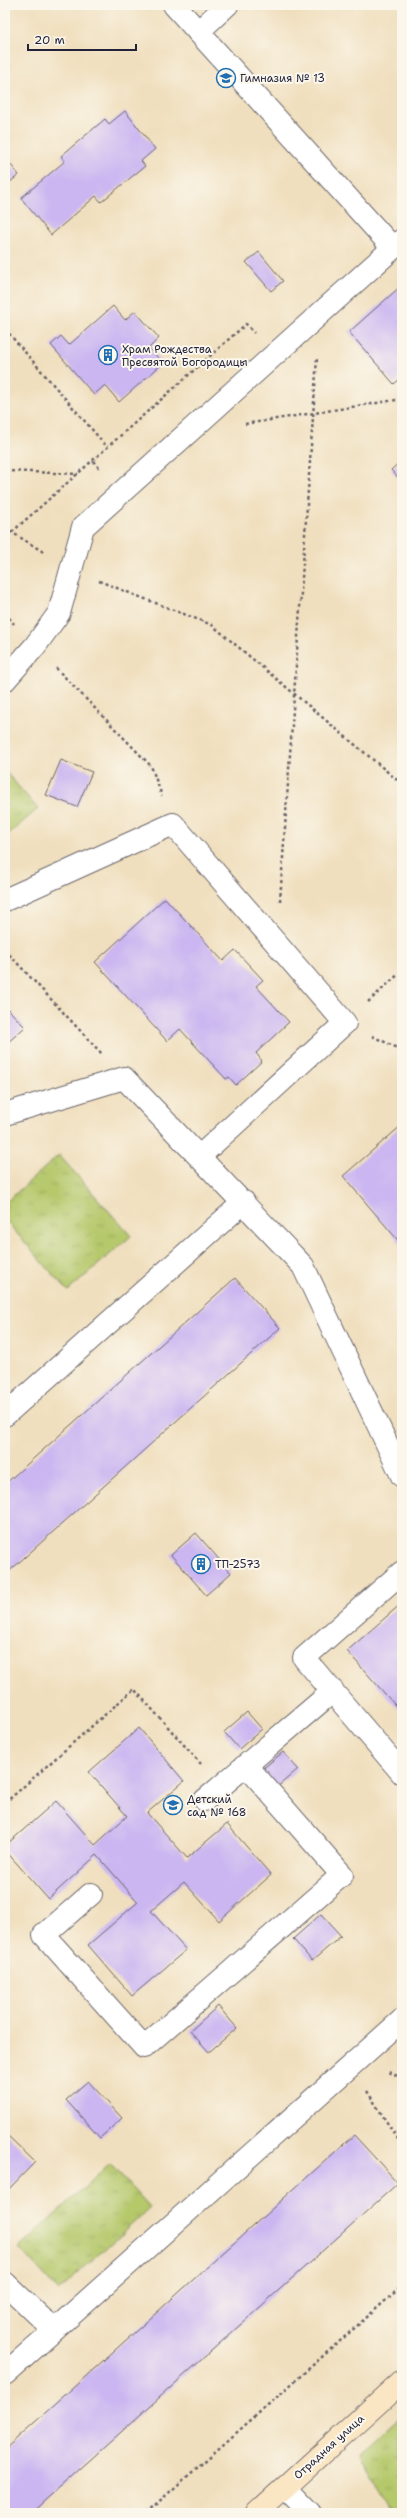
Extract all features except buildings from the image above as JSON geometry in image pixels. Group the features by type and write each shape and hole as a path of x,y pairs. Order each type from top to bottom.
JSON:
{"street":[{"name":"Отрадная улица","path":"257,2513 402,2381"}],"lane":[{"path":"5,680 34,646 59,613 83,527 273,354 398,244 174,5"},
{"path":"198,32 227,5"},
{"path":"5,900 173,824 345,1023 200,1156"},
{"path":"5,1114 124,1078 244,1202 303,1266 397,1450 402,1476"},
{"path":"5,1415 244,1202"},
{"path":"402,1572 304,1658 402,1773"},
{"path":"213,1793 333,1691"},
{"path":"91,1894 44,1935 144,2047 342,1875 246,1765"},
{"path":"5,2374 402,2020"},
{"path":"5,2283 54,2330"},
{"path":"285,2488 309,2513"}],"path":[{"path":"278,944 320,313"},
{"path":"12,532 246,324 273,354"},
{"path":"5,328 108,448"},
{"path":"242,424 402,399"},
{"path":"5,471 79,474"},
{"path":"5,528 71,571 212,625 402,784"},
{"path":"34,646 151,766 173,824"},
{"path":"5,950 124,1078"},
{"path":"5,1803 134,1688 213,1793"},
{"path":"365,2089 402,2146"},
{"path":"146,2513 402,2286"}],"green space":[{"path":"5,771 38,809 5,837"},
{"path":"59,1155 131,1236 68,1291 5,1220 5,1203"},
{"path":"110,2164 150,2208 58,2291 19,2248"},
{"path":"402,2416 402,2513 394,2513 359,2454"}],"place":[{"name":"Гимназия № 13","path":"226,78"},
{"name":"Храм Рождества Пресвятой Богородицы","path":"108,355"},
{"name":"ТП-2573","path":"201,1564"},
{"name":"Детский сад № 168","path":"173,1805"}]}
